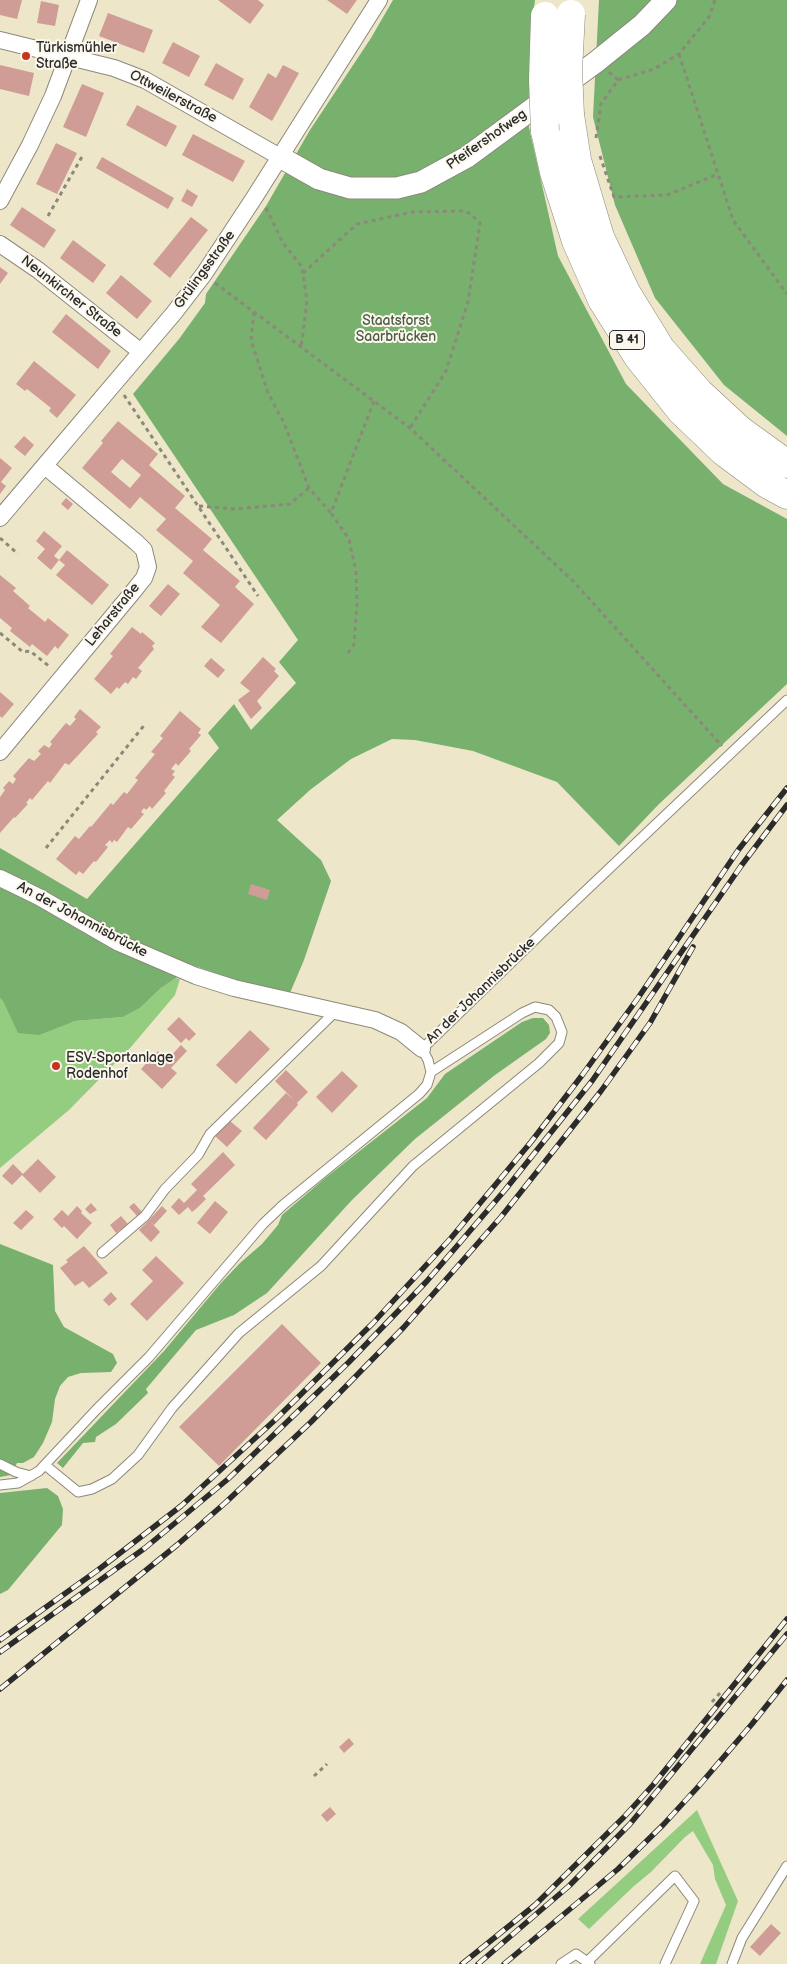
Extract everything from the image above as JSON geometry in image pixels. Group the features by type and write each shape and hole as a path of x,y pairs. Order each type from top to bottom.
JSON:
{"highway":[{"name":"B 41","path":"559,8 568,70 570,115 577,160 600,237 626,292 661,349 700,393 740,430 787,464"},
{"name":"B 41","path":"559,8 543,80 545,131 554,172 576,241 602,300 638,357 680,411 724,452 767,484 787,495"}],"street":[{"path":"0,201 30,145 68,56 89,0"},
{"name":"Grülingsstraße","path":"0,518 141,352 204,274 379,0"},
{"name":"Pfeifershofweg","path":"280,157 320,179 350,188 397,188 422,182 467,157 596,62 642,25 666,0"},
{"name":"Ottweilerstraße","path":"0,40 114,68 145,80 280,157"},
{"name":"Neunkircher Straße","path":"0,244 38,270 141,352"},
{"name":"Leharstraße","path":"0,752 144,578 148,567 144,550 137,543 45,466"},
{"name":"An der Johannisbrücke","path":"0,878 39,897 120,943 196,976 234,988 375,1020 401,1032 422,1048"}],"lane":[{"name":"An der Johannisbrücke","path":"422,1048 787,700"},
{"path":"45,1465 78,1492 92,1489 112,1479 138,1454 172,1408 239,1333 321,1266 414,1166 539,1063 559,1044 562,1032 556,1017 548,1010 535,1007 522,1013 431,1072"},
{"path":"102,1254 145,1216 165,1189 198,1155 210,1134 337,1010"},
{"path":"0,1485 18,1483 45,1465 149,1356 263,1224 283,1205 419,1094 427,1085 431,1072 422,1048"},
{"path":"0,1464 16,1472 31,1476"},
{"path":"732,1964 742,1938 787,1866"},
{"path":"562,1964 576,1954 589,1963 675,1876 694,1901 665,1964"}],"path":[{"path":"596,142 601,104 618,80 654,69 679,54 709,18 715,0"},
{"path":"679,54 732,220 787,294"},
{"path":"598,151 614,197 667,195 718,174"},
{"path":"48,216 83,155"},
{"path":"254,198 266,206 283,243 302,267 308,301 301,347"},
{"path":"303,273 357,224 412,212 464,211 471,214 480,223 468,302 446,371 410,428"},
{"path":"204,274 410,428 574,582 730,753"},
{"path":"254,312 251,340 268,393 284,423 309,488 331,513 349,540 356,572 357,603 354,644 348,653"},
{"path":"115,382 258,596"},
{"path":"331,513 374,401"},
{"path":"199,506 234,509 290,504 309,488"},
{"path":"0,538 18,554"},
{"path":"0,633 23,652 30,651 62,677"},
{"path":"46,848 146,723"},
{"path":"712,1702 720,1693"},
{"path":"314,1776 327,1764"}],"green space":[{"name":"Staatsforst Saarbrücken","path":"393,0 535,0 531,32 528,123 558,256 626,384 723,484 787,519 787,684 658,805 619,846 557,782 473,751 415,740 392,739 351,759 310,790 277,820 321,860 331,881 304,960 290,993 240,982 184,962 176,978 161,988 140,1008 123,1017 75,1021 39,1035 18,1033 0,998 0,848 87,899 219,748 208,733 234,704 251,730 296,683 279,662 298,640 133,394 179,339 205,303 206,294 266,206 310,130 371,38"},
{"path":"599,0 787,0 787,436 724,385 655,298 615,205 593,117"},
{"name":"ESV-Sportanlage Rodenhof","path":"176,978 180,979 175,995 131,1047 69,1110 0,1168 0,998 4,1003 58,1026 75,1021 123,1017 140,1008 161,988"},
{"path":"533,1018 543,1018 549,1025 550,1033 546,1039 495,1075 415,1139 352,1200 267,1293 234,1315 196,1330 146,1389 148,1393 116,1424 96,1437 95,1442 83,1443 63,1468 57,1463 164,1351 221,1283 262,1244 278,1225 282,1215 324,1179 427,1098 445,1074 522,1022"},
{"path":"0,1244 53,1265 55,1311 64,1327 113,1354 117,1363 111,1372 81,1373 68,1377 60,1386 55,1399 52,1422 43,1443 34,1457 23,1463 17,1463 11,1475 0,1477"},
{"path":"47,1488 58,1496 63,1509 62,1525 8,1590 0,1594 0,1493"},
{"path":"697,1810 738,1901 716,1964 700,1964 726,1905 715,1879 713,1865 693,1831 589,1929 578,1919"}],"building":[{"path":"0,0 22,0 17,19 0,15"},
{"path":"218,0 258,0 264,5 250,24"},
{"path":"327,0 357,0 347,14"},
{"path":"41,1 59,5 55,26 37,23"},
{"path":"108,13 153,30 144,53 99,36"},
{"path":"173,42 200,56 189,77 162,63"},
{"path":"216,63 244,79 233,100 204,85"},
{"path":"0,65 34,73 29,96 0,89"},
{"path":"283,65 299,73 272,121 249,107 268,73 276,78"},
{"path":"82,84 104,93 86,137 63,127"},
{"path":"137,105 177,126 166,147 126,125"},
{"path":"193,134 245,161 233,182 182,155"},
{"path":"56,143 77,153 57,194 36,184"},
{"path":"102,157 174,198 168,209 96,168"},
{"path":"187,189 198,196 192,207 181,201"},
{"path":"22,207 56,230 44,248 10,225"},
{"path":"191,217 208,230 170,278 153,264"},
{"path":"73,240 106,265 93,283 60,258"},
{"path":"0,267 8,273 0,284"},
{"path":"121,275 152,301 137,319 106,293"},
{"path":"66,314 111,351 98,369 52,332"},
{"path":"34,361 76,395 57,418 49,411 51,408 27,389 25,391 16,384"},
{"path":"118,421 158,454 149,465 185,496 175,508 212,539 203,550 240,581 235,587 254,604 221,643 201,627 220,605 183,573 193,561 156,530 166,519 140,497 130,509 82,468 103,443 101,441","holes":["122,459 141,475 130,488 111,472"]},
{"path":"24,436 34,445 25,456 14,447"},
{"path":"0,458 12,468 1,482 6,486 0,494"},
{"path":"66,498 73,504 68,510 61,504"},
{"path":"44,531 62,546 54,556 59,560 51,570 37,558 45,549 36,541"},
{"path":"67,550 109,585 92,605 56,575 65,565 59,560"},
{"path":"0,575 16,588 13,591 30,606 28,608 45,622 48,618 69,635 58,649 55,646 47,656 32,644 30,647 10,631 12,628 0,618"},
{"path":"168,584 180,594 161,616 149,606"},
{"path":"132,627 141,634 142,632 155,643 152,646 154,649 138,668 142,671 136,679 133,677 128,684 125,682 111,694 94,679 113,656 110,654"},
{"path":"263,657 276,669 274,671 279,676 257,701 262,708 251,719 238,700 250,691 240,683"},
{"path":"211,658 225,670 218,678 204,666"},
{"path":"0,692 14,704 2,718 0,716"},
{"path":"80,709 101,727 96,732 98,734 69,765 65,763 50,783 48,781 32,800 30,798 26,803 28,804 0,833 0,797 5,790 3,788 9,781 13,784 16,779 13,776 29,758 34,761 41,754 38,751 44,745 49,748 52,744 50,742 66,723 70,726 76,719 74,717"},
{"path":"180,711 201,729 198,733 201,735 189,749 191,751 178,766 176,763 171,769 175,771 172,775 175,777 164,791 166,793 152,809 150,806 146,810 144,808 141,812 144,814 131,829 128,827 117,842 114,840 112,843 110,840 105,845 108,847 83,874 79,871 76,875 56,859 75,836 79,839 111,803 113,805 124,792 127,794 138,780 135,778 155,754 151,752 163,738 160,736"},
{"path":"251,884 270,890 267,900 248,894"},
{"path":"179,1017 196,1034 189,1041 186,1038 181,1043 167,1029"},
{"path":"250,1030 270,1049 236,1084 216,1065"},
{"path":"181,1045 187,1051 171,1068 177,1073 162,1089 141,1069 158,1051 165,1062"},
{"path":"286,1070 308,1092 266,1140 253,1128 286,1093 294,1100 275,1081"},
{"path":"342,1071 358,1086 332,1113 316,1097"},
{"path":"230,1121 242,1131 227,1147 215,1136"},
{"path":"223,1152 235,1165 203,1196 206,1199 197,1208 192,1212 188,1207 179,1215 171,1207 179,1198 184,1203 197,1190 191,1184"},
{"path":"38,1159 56,1177 40,1193 22,1175 12,1185 2,1176 13,1164 23,1174"},
{"path":"215,1201 228,1212 210,1234 197,1223"},
{"path":"91,1203 97,1210 90,1214 85,1209"},
{"path":"134,1203 142,1212 137,1216 129,1207"},
{"path":"77,1206 82,1211 81,1213 92,1223 77,1239 64,1226 62,1228 53,1219 62,1210 68,1216"},
{"path":"162,1206 167,1211 154,1225 149,1220"},
{"path":"26,1210 34,1217 21,1230 13,1223"},
{"path":"121,1216 128,1224 116,1233 110,1225"},
{"path":"149,1220 160,1232 151,1242 139,1230"},
{"path":"84,1246 108,1273 89,1288 83,1281 75,1286 60,1268 68,1262 66,1260"},
{"path":"156,1256 184,1283 147,1321 130,1304 153,1281 142,1270"},
{"path":"111,1292 117,1299 109,1306 103,1300"},
{"path":"282,1324 321,1363 219,1466 179,1427"},
{"path":"349,1738 354,1744 344,1753 339,1747"},
{"path":"330,1807 336,1814 327,1822 321,1815"},
{"path":"771,1924 781,1933 760,1956 750,1947"}],"railway":[{"path":"0,1640 98,1570 181,1506 275,1420 373,1323 451,1238 531,1142 638,998 739,849 787,788"},
{"path":"0,1652 145,1548 228,1479 349,1362 427,1281 505,1190 592,1081 741,866 787,805"},
{"path":"0,1689 177,1545 225,1503 311,1422 404,1327 501,1217 601,1091 650,1023 693,947"},
{"path":"462,1964 535,1905 624,1817 653,1785 787,1619"},
{"path":"478,1964 569,1886 630,1824 787,1634"},
{"path":"504,1964 618,1869 663,1825 752,1724 787,1680"}],"place":[{"name":"Türkismühler Straße","path":"26,56"},
{"name":"ESV-Sportanlage Rodenhof","path":"56,1066"}]}
